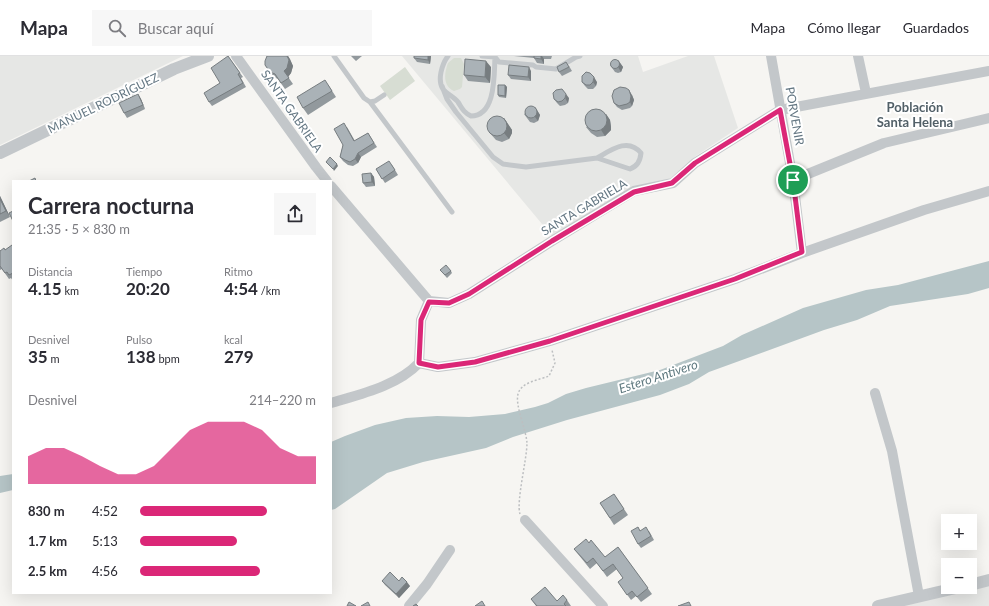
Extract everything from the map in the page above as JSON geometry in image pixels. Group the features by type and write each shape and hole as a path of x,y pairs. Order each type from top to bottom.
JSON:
{"street":[{"name":"MANUEL RODRÍGUEZ","path":"0,153 174,69 208,56"},
{"name":"SANTA GABRIELA","path":"236,56 326,180"},
{"name":"PORVENIR","path":"771,56 793,180 802,252"},
{"path":"858,56 866,93"},
{"name":"SANTA GABRIELA","path":"429,302 449,303 469,294 552,241 634,192 672,183 695,163 780,110 989,71"},
{"path":"793,180 884,143 989,118"},
{"path":"332,187 429,302 421,320 419,363 411,371 372,392 332,403"},
{"path":"419,363 438,367 475,362 550,341 735,279 802,252 924,210 989,191"},
{"path":"876,393 892,451 919,596"},
{"path":"525,520 603,606"},
{"path":"409,606 427,584 450,550"},
{"path":"977,583 989,580"},
{"path":"878,606 941,591"}],"lane":[{"path":"334,56 364,98 370,102 452,212"},
{"path":"448,56 441,70 442,86 447,99 494,158 503,164 526,167 597,158 617,147 626,145 636,147 640,153 640,161 630,170 597,158"},
{"path":"482,56 495,57 499,62 556,69 580,56"},
{"path":"442,86 444,90 457,101 465,113 471,116 480,114 492,98 495,57"},
{"path":"370,102 375,101 384,95"}],"path":[{"path":"525,520 519,510 527,444 518,401 518,394 521,388 526,384 549,376 555,363 550,341"}],"shaded area":[{"path":"0,56 183,56 0,145"},
{"path":"402,56 638,56 643,72 688,56 714,56 738,128 696,156 673,177 624,192 552,236"},
{"path":"454,58 461,58 464,64 462,87 454,91 450,89 446,83 445,75 448,63"},
{"path":"405,67 415,81 390,100 380,86"},
{"path":"989,583 989,606 898,606 945,594 977,594 977,586"}],"water":[{"name":"Estero Antivero","path":"989,261 989,288 968,294 890,306 857,320 824,330 709,372 689,384 660,395 567,420 513,437 486,448 423,462 387,473 332,510 332,442 345,436 375,425 406,418 437,416 469,417 505,414 535,407 548,403 566,394 586,388 660,370 723,346 742,335 803,308 866,290 898,285"},
{"path":"12,474 12,490 0,493 0,476"}],"building":[{"path":"228,56 240,73 238,74 243,83 209,102 204,93 220,83 211,68"},
{"path":"267,56 287,56 289,60 287,68 284,71 289,78 281,83 275,74 270,72 265,65"},
{"path":"414,56 428,56 428,60 414,58"},
{"path":"534,56 541,56 541,59 534,58"},
{"path":"465,59 486,61 485,77 464,75"},
{"path":"615,59 620,64 615,69 610,64"},
{"path":"566,62 569,67 559,72 557,67"},
{"path":"509,65 529,67 528,77 508,75"},
{"path":"586,72 590,73 594,77 593,82 590,85 586,85 582,82 582,76"},
{"path":"325,80 332,91 303,108 297,97"},
{"path":"498,85 505,85 505,96 498,95"},
{"path":"620,87 629,90 631,96 630,102 619,106 614,103 612,96 614,90"},
{"path":"562,89 566,94 565,98 558,102 554,99 553,93 556,90"},
{"path":"138,94 143,105 124,113 119,103"},
{"path":"529,106 533,106 537,112 533,118 529,118 525,114 525,110"},
{"path":"596,109 604,112 607,120 604,128 596,131 588,128 585,120 588,112"},
{"path":"497,116 504,119 507,126 504,133 497,136 490,133 487,126 490,119"},
{"path":"344,123 354,141 368,133 374,143 358,153 355,159 350,162 340,157 343,145 334,129"},
{"path":"330,157 337,164 333,169 326,162"},
{"path":"389,161 395,170 382,179 376,169"},
{"path":"371,173 372,182 363,183 362,174"},
{"path":"0,199 6,211 0,214"},
{"path":"12,212 12,219 9,213"},
{"path":"12,245 12,274 9,275 7,272 5,273 0,266 0,251 4,248 5,250"},
{"path":"446,265 451,271 445,275 440,270"},
{"path":"614,494 624,509 610,518 600,503"},
{"path":"638,527 640,531 646,527 651,536 638,544 631,531"},
{"path":"586,539 589,543 591,540 605,557 618,547 648,588 637,597 632,591 627,595 618,582 623,578 613,564 603,571 593,558 587,563 574,549"},
{"path":"390,572 399,581 402,577 407,582 396,594 382,581"},
{"path":"545,587 557,601 563,595 567,600 564,604 566,606 537,606 531,599"},
{"path":"482,601 485,606 475,606"},
{"path":"349,602 356,606 347,606"},
{"path":"368,602 370,606 361,606"},
{"path":"689,602 691,606 678,606"}],"district":[{"name":"Población Santa Helena","path":"915,114"}],"route":[{"path":"780,110 793,180 802,252 735,279 550,341 475,362 438,367 419,363 421,320 429,302 449,303 469,294 552,241 634,192 672,183 695,163 711,152 780,110"}]}
